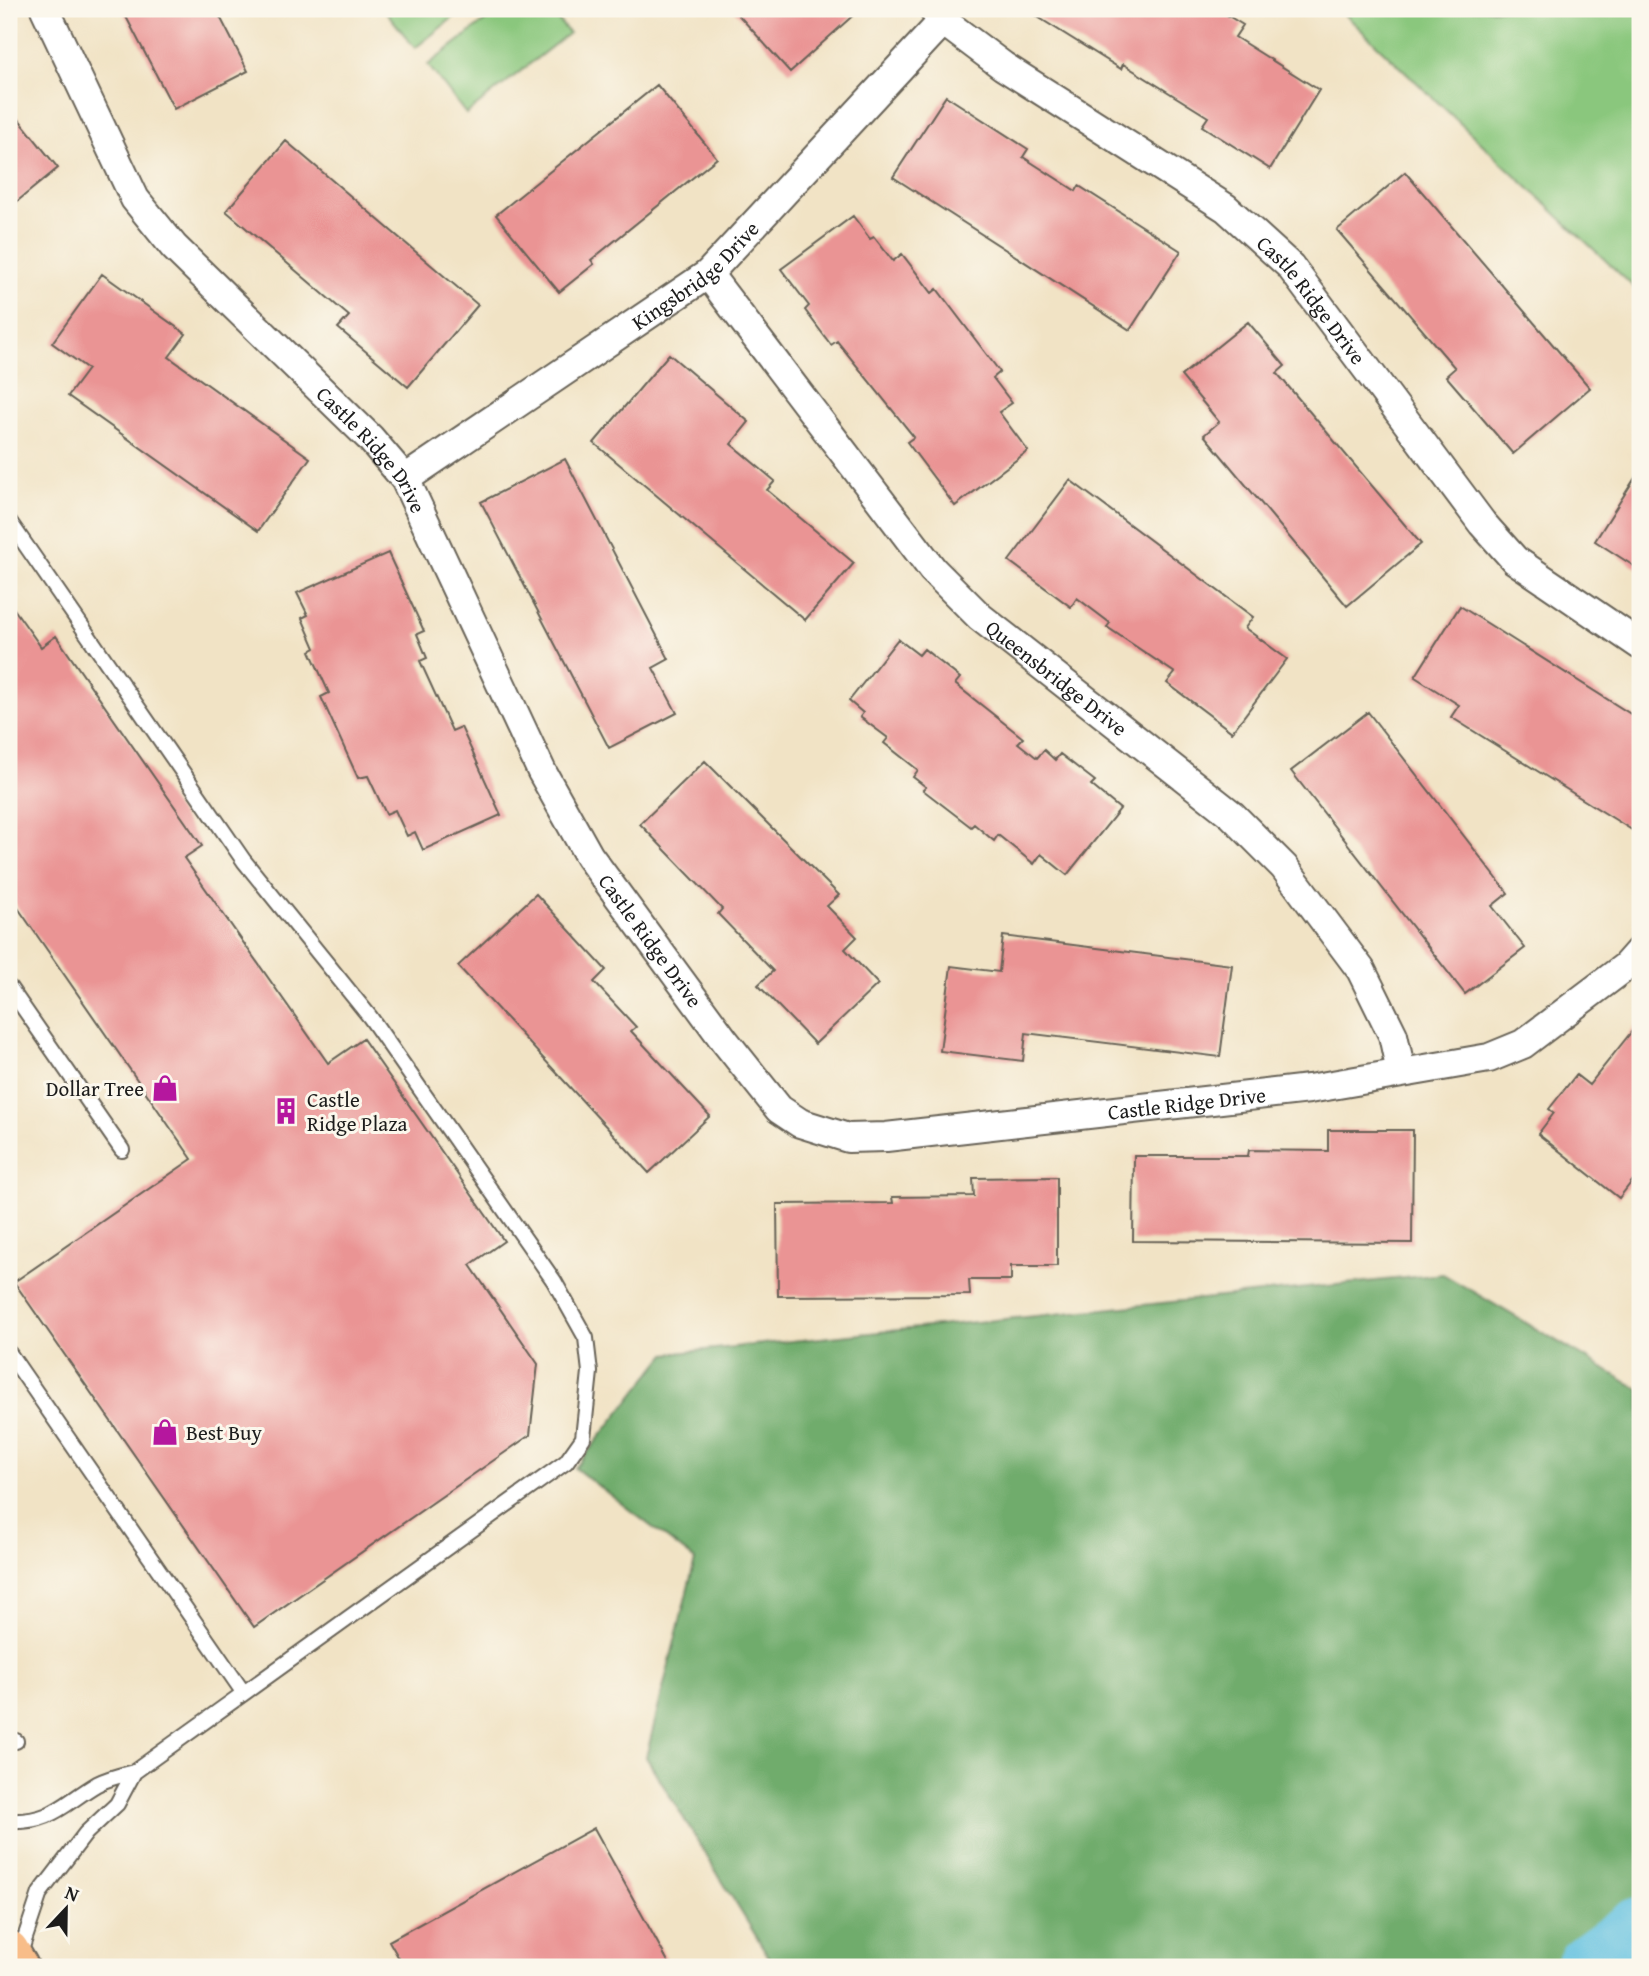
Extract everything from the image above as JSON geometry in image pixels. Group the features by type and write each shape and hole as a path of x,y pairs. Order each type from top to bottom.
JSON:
{"street":[{"name":"Castle Ridge Drive","path":"45,9 135,199 174,247 370,438 405,479 542,772 589,856 732,1050 779,1109 800,1123 848,1138 886,1137 1309,1089 1489,1058 1524,1044 1625,967 1640,950"},
{"name":"Castle Ridge Drive","path":"938,15 1003,66 1226,208 1254,233 1290,266 1482,523 1515,560 1640,645"},
{"name":"Kingsbridge Drive","path":"405,479 708,274 938,15"},
{"name":"Queensbridge Drive","path":"708,274 933,570 980,617 1232,815 1284,867 1361,970 1393,1035 1401,1072"}],"lane":[{"path":"9,521 244,861 370,1017 554,1281 586,1338 590,1372 588,1413 583,1438 566,1462 134,1772 99,1783 66,1807 42,1819 9,1821"},
{"path":"9,987 122,1150"},
{"path":"9,1353 243,1692"},
{"path":"15,1960 40,1893 86,1833 117,1804 134,1772"}],"green space":[{"path":"384,9 464,9 415,48"},
{"path":"500,9 549,9 569,33 466,114 428,65"},
{"path":"1339,9 1640,9 1640,293"},
{"path":"1443,1274 1640,1390 1640,1967 775,1967 646,1757 695,1560 575,1468 666,1354"}],"building":[{"path":"122,9 216,9 248,71 174,109"},
{"path":"733,9 856,9 858,11 790,72"},
{"path":"1037,9 1217,9 1243,25 1235,37 1319,90 1270,169 1202,126 1208,117 1123,64 1121,69 1033,14"},
{"path":"657,85 717,158 591,260 594,264 559,292 496,215"},
{"path":"946,96 1028,149 1023,157 1076,191 1079,186 1181,251 1130,330 893,177"},
{"path":"9,107 58,168 9,208"},
{"path":"286,141 478,305 408,387 338,328 349,316 226,211"},
{"path":"1405,172 1590,388 1513,454 1446,376 1455,368 1337,230"},
{"path":"853,216 870,239 874,237 893,261 902,254 932,293 937,289 1000,372 993,378 1012,403 999,412 1028,451 955,506 907,442 914,437 837,341 831,345 805,310 809,306 781,269"},
{"path":"102,274 186,334 169,357 310,458 258,531 68,396 88,369 52,343"},
{"path":"1248,322 1285,366 1277,373 1421,544 1347,606 1204,435 1219,422 1181,376"},
{"path":"669,354 749,422 731,444 775,481 767,490 854,563 805,620 594,443"},
{"path":"565,459 669,659 653,668 677,713 609,748 481,502"},
{"path":"1640,470 1640,570 1595,541"},
{"path":"1070,480 1253,617 1245,628 1287,659 1232,732 1167,683 1175,673 1107,627 1110,623 1077,598 1071,607 1009,561"},
{"path":"388,553 424,631 417,634 427,658 420,661 452,731 461,727 501,815 423,850 415,832 407,836 395,810 386,814 368,776 358,778 321,697 329,693 310,651 315,648 302,618 308,615 297,593"},
{"name":"Castle Ridge Plaza","path":"9,602 41,647 56,636 202,846 184,858 328,1063 363,1039 504,1241 470,1265 538,1364 530,1435 254,1627 14,1282 192,1159 9,895"},
{"path":"1460,606 1640,720 1640,835 1451,717 1459,705 1415,677"},
{"path":"898,639 919,655 924,649 960,678 955,684 1023,738 1018,743 1037,758 1044,750 1055,760 1060,754 1095,781 1091,785 1120,809 1067,875 1041,854 1034,864 998,835 994,841 974,824 971,827 923,790 926,787 913,777 918,770 884,743 888,738 860,717 863,713 849,701"},
{"path":"1368,712 1508,893 1492,906 1525,948 1465,994 1291,771"},
{"path":"705,761 839,895 827,906 857,937 845,949 878,984 815,1044 758,985 773,971 718,914 722,909 640,824"},
{"path":"536,894 606,970 594,982 636,1027 631,1031 710,1116 649,1173 458,966"},
{"path":"1003,936 1232,965 1220,1057 1026,1033 1023,1061 940,1051 951,966 999,972"},
{"path":"1640,1021 1640,1171 1619,1198 1538,1134 1554,1113 1549,1109 1576,1075 1589,1085"},
{"path":"1328,1130 1413,1130 1412,1243 1133,1241 1134,1156 1248,1156 1249,1150 1328,1151"},
{"path":"1057,1177 1057,1266 1011,1266 1011,1280 969,1280 970,1295 778,1296 777,1204 893,1203 892,1197 974,1196 973,1178"},
{"path":"594,1828 671,1967 404,1967 389,1941"}],"waterway":[{"path":"1589,1967 1640,1930"}],"place":[{"name":"Dollar Tree","path":"165,1088"},
{"name":"Castle Ridge Plaza","path":"286,1111"},
{"name":"Best Buy","path":"165,1432"}]}
